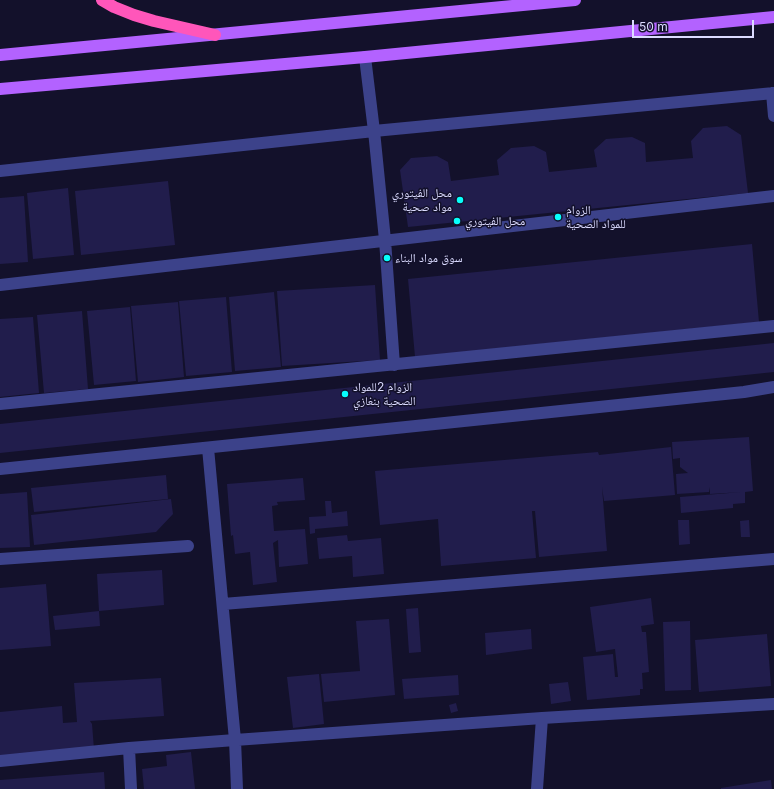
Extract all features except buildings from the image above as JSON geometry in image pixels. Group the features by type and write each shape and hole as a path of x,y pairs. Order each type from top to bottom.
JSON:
{"highway":[{"path":"102,0 114,7 134,15 154,21 215,34"}],"main road":[{"path":"0,55 575,0"},
{"path":"0,88 365,57 774,17"}],"lane":[{"path":"365,57 385,240 394,364"},
{"path":"0,171 374,131 773,93 774,116"},
{"path":"0,285 774,196"},
{"path":"0,404 774,326"},
{"path":"0,469 736,393 774,387"},
{"path":"208,448 235,740 237,789"},
{"path":"0,560 188,546"},
{"path":"222,604 774,559"},
{"path":"0,761 129,748 235,740 542,718 774,704"},
{"path":"537,789 542,718"},
{"path":"129,748 131,789"}],"place":[{"name":"محل الفيتوري مواد صحية","path":"460,200"},
{"name":"الزوام للمواد الصحية","path":"558,217"},
{"name":"محل الفيتوري","path":"457,221"},
{"name":"سوق مواد البناء","path":"387,258"},
{"name":"الزوام 2للمواد الصحية بنغازي","path":"345,394"}]}
